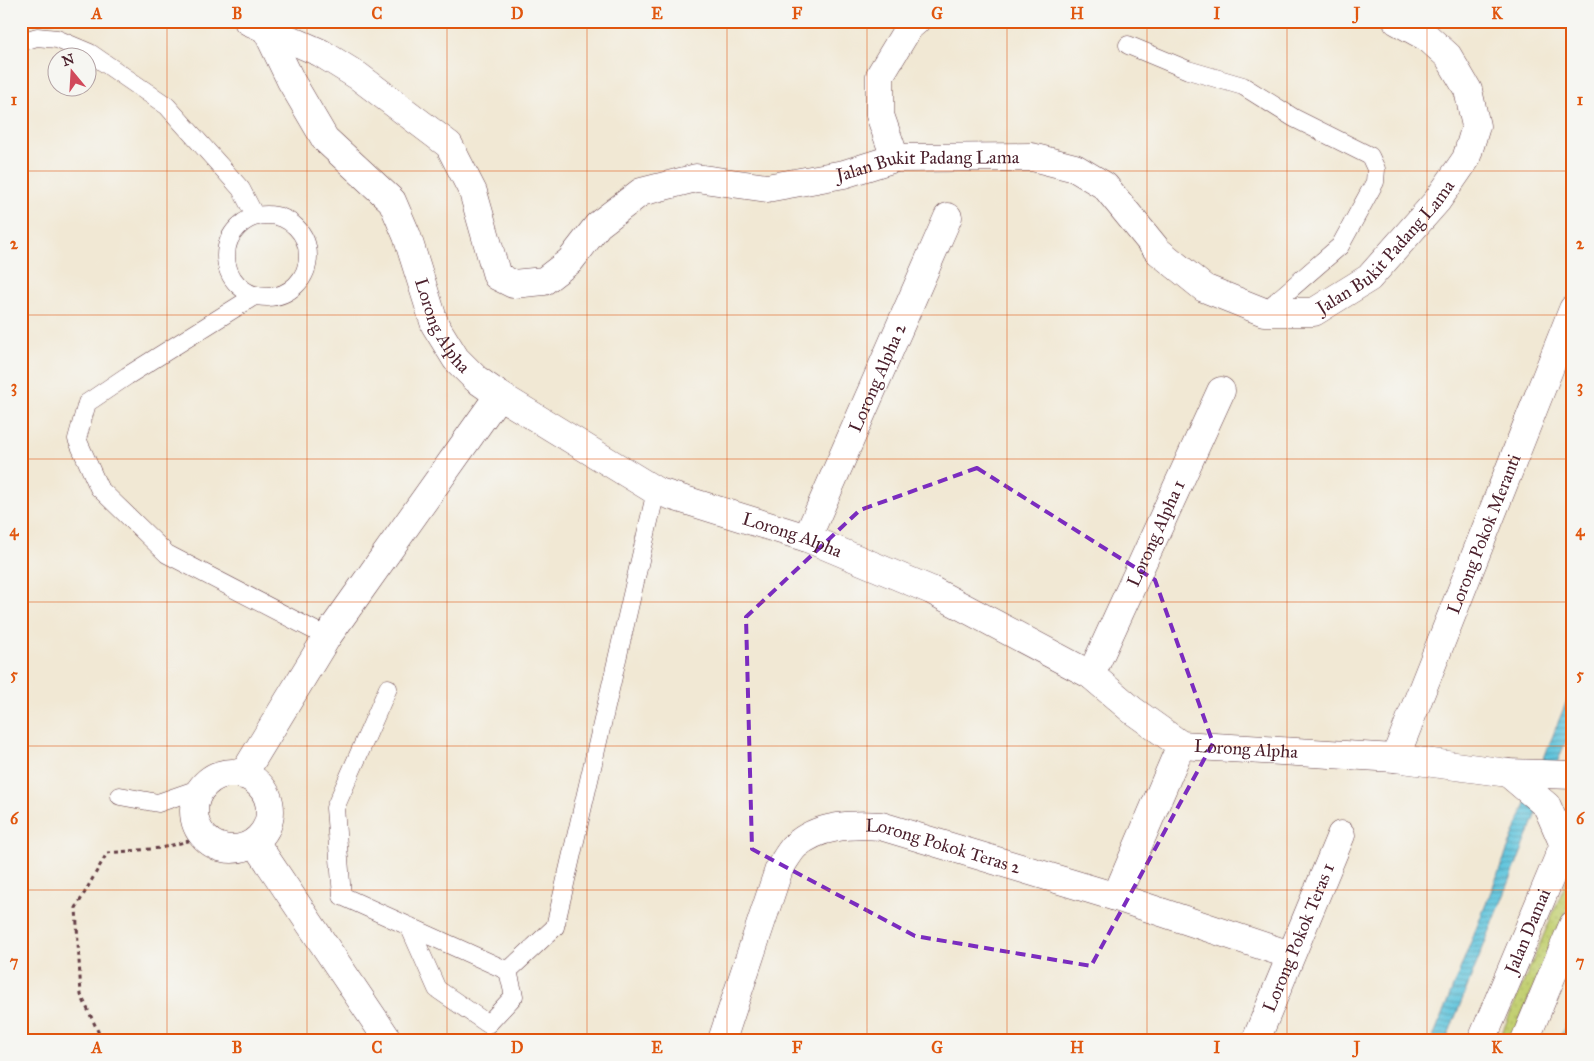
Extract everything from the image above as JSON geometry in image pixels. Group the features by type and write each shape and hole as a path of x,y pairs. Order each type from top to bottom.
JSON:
{"street":[{"path":"894,158 880,115 880,76 909,27 916,21"},
{"name":"Jalan Bukit Padang Lama","path":"257,25 321,53 358,76 449,145 473,192 497,276 513,284 544,281 570,260 598,225 641,192 696,178 767,188 844,174 894,158 1032,156 1075,168 1105,186 1158,251 1204,288 1264,312 1314,312 1369,278 1437,201 1466,159 1476,126 1468,90 1448,56 1428,38 1398,21"},
{"name":"Lorong Alpha","path":"257,25 324,139 392,201 407,236 435,325 456,360 476,379 499,395 656,491 807,538 931,590 1091,675 1132,710 1181,745 1395,758 1508,773 1573,776"},
{"name":"Lorong Alpha 2","path":"807,538 948,217"},
{"name":"Lorong Pokok Meranti","path":"1395,758 1573,309"},
{"name":"Lorong Alpha 1","path":"1091,675 1221,391"},
{"path":"243,775 327,637 499,395"},
{"path":"1116,897 1181,745"},
{"path":"1508,773 1547,806 1568,833"},
{"path":"220,775 243,775 255,782 265,792 269,805 269,819 264,832 254,842 242,848 228,849 215,845 204,837 197,826 193,813 195,800 202,788 210,780 220,775"},
{"name":"Lorong Pokok Teras 2","path":"722,1040 779,869 795,846 816,833 848,824 881,826 1116,897 1290,955"},
{"name":"Jalan Damai","path":"1482,1040 1568,833"},
{"name":"Lorong Pokok Teras 1","path":"1256,1040 1341,835"},
{"path":"254,842 388,1040"},
{"path":"1524,1040 1573,925"}],"lane":[{"path":"21,42 36,37 57,38 90,53 167,106 241,188 256,216"},
{"path":"1128,45 1188,70 1243,86 1294,118 1370,156 1376,169 1375,182 1340,246 1264,312"},
{"path":"256,216 278,216 298,228 305,238 308,260 300,282 290,290 274,296 256,295 246,291 236,283 226,262 229,239 236,229 256,216"},
{"path":"256,295 87,403 77,439 99,488 167,554 327,637"},
{"path":"508,971 555,927 656,491"},
{"path":"388,688 335,808 342,896 508,971"},
{"path":"120,796 158,803 202,788"},
{"path":"409,926 437,989 488,1024 514,996 508,971"}],"path":[{"path":"102,1040 81,995 76,908 107,853 161,848 204,837"}],"highlighted area":[{"path":"977,468 1155,580 1213,743 1091,966 915,936 752,849 746,617 860,510"}],"green space":[{"path":"1573,866 1573,895 1511,1040 1499,1040"}],"water":[{"path":"1573,685 1573,723 1446,1040 1432,1040"},
{"path":"1573,1006 1573,1040 1559,1040"}]}
